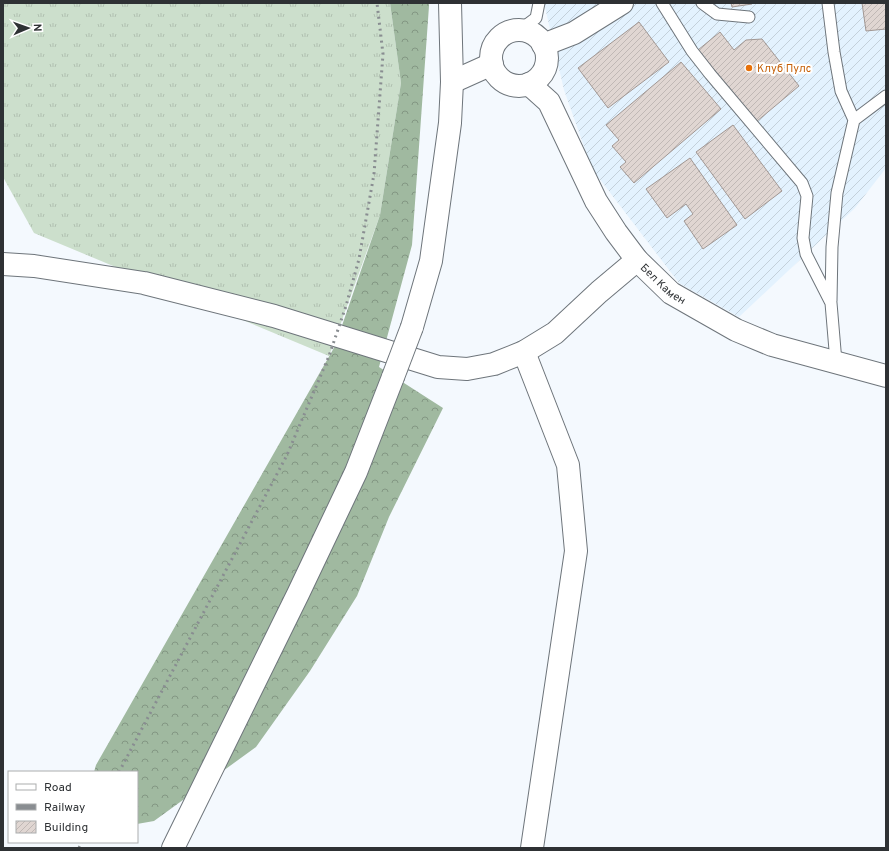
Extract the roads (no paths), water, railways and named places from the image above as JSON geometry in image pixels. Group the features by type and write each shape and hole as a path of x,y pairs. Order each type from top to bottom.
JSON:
{"street":[{"path":"172,848 295,601 356,472 412,327 431,261 450,123 452,82 450,3"},
{"path":"544,45 574,33 622,3"},
{"path":"520,30 529,32 538,37 544,45 546,64 538,79 529,84 520,86 511,85 502,80 496,73 492,64 492,52 495,43 502,36 511,31 520,30"},
{"path":"452,82 492,64"},
{"name":"Бел Камен","path":"529,84 549,102 596,201 616,232 637,260 671,293 736,330 772,345 886,376"},
{"path":"3,264 34,266 144,283 274,316 438,367 467,369 494,364 524,352 555,333 599,292 637,260"},
{"path":"524,352 568,465 576,551 532,848"}],"lane":[{"path":"520,30 536,18 539,3"},
{"path":"662,3 692,51 802,183 806,196 803,238 806,254 831,303"},
{"path":"702,3 718,14 749,17"},
{"path":"828,3 841,92 854,120 837,193 832,247 831,303 836,362"},
{"path":"854,120 886,96"}],"railway":[{"path":"120,771 287,455 329,356 346,306 359,259 374,174 383,54 377,3"},
{"path":"79,848 82,843"}],"place":[{"name":"Клуб Пулс","path":"749,68"}]}
